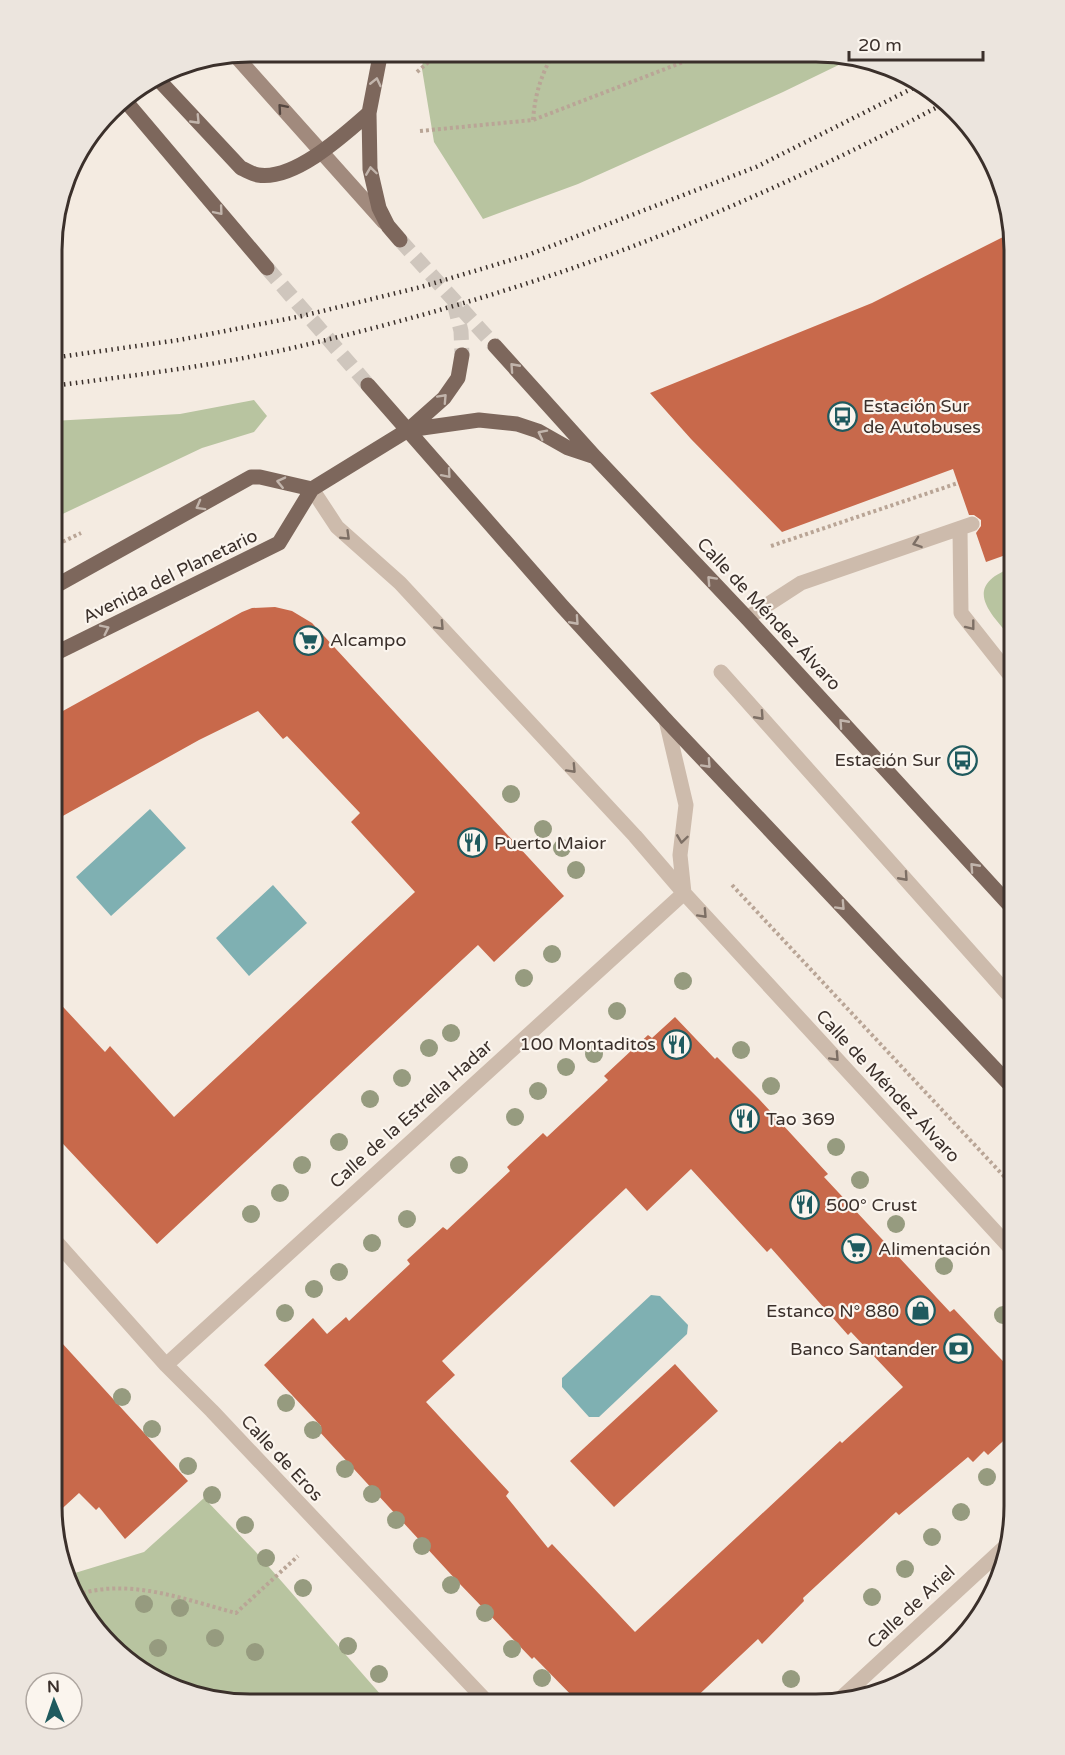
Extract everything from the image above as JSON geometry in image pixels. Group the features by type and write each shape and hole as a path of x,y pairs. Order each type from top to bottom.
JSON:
{"main road":[{"path":"241,62 400,240"},
{"path":"379,62 369,113 370,169 379,208 388,226"},
{"path":"162,84 241,168 257,175 274,174 303,163 346,133 369,113"},
{"path":"129,105 267,268"},
{"name":"Calle de Méndez Álvaro","path":"495,346 1003,899"},
{"path":"408,430 449,392 458,378 462,355"},
{"path":"368,385 562,606 666,720 1003,1078"},
{"path":"408,430 479,420 517,424 538,431 567,448 595,457"},
{"name":"Avenida del Planetario","path":"62,650 279,543 312,489 408,430"},
{"path":"62,582 251,477 312,489"}],"street":[{"name":"Calle de Méndez Álvaro","path":"312,489 337,527 400,583 1003,1240"},
{"path":"747,618 801,583 966,526 961,613 1004,667"},
{"path":"721,672 1003,989"},
{"path":"666,720 687,806 680,855 684,893"},
{"name":"Calle de la Estrella Hadar","path":"166,1365 684,893"},
{"name":"Calle de Eros","path":"62,1248 166,1365 479,1694"},
{"name":"Calle de Ariel","path":"849,1690 997,1554"}],"path":[{"path":"417,72 428,62"},
{"path":"533,120 535,96 542,73 548,62"},
{"path":"420,131 533,120 683,62"},
{"path":"771,546 958,483"},
{"path":"732,885 1003,1176"},
{"path":"84,1593 109,1588 132,1588 236,1613 298,1557"}],"green space":[{"path":"423,62 842,63 578,184 483,219 434,142"},
{"path":"254,400 267,416 254,432 202,448 62,514 62,420 180,414"},
{"path":"1004,571 1004,629 985,601 984,591 988,583"},
{"path":"204,1498 255,1551 380,1694 225,1692 178,1679 156,1668 135,1655 100,1620 75,1573 144,1552"}],"water":[{"path":"150,809 186,848 111,916 76,877"},
{"path":"273,885 307,923 249,976 216,938"},
{"path":"651,1295 660,1296 688,1325 687,1334 599,1417 589,1417 562,1387 562,1378"}],"building":[{"name":"Estación Sur de Autobuses","path":"1003,237 1004,556 986,562 976,533 981,526 981,520 974,515 969,515 953,469 782,532 691,439 650,393 872,303"},
{"path":"275,607 292,611 312,623 564,896 494,962 478,945 157,1244 62,1143 62,1006 105,1052 110,1046 174,1117 415,892 351,822 360,813 287,736 283,739 258,711 199,740 62,816 62,711 252,608"},
{"path":"675,1017 715,1059 717,1057 759,1099 828,1174 824,1177 950,1312 954,1309 1003,1361 1003,1441 988,1455 984,1451 973,1462 968,1457 899,1515 896,1512 803,1598 804,1601 762,1644 758,1639 700,1694 570,1694 534,1657 532,1659 458,1582 318,1430 321,1426 264,1365 313,1318 327,1334 346,1317 349,1321 410,1264 407,1260 443,1227 447,1230 510,1171 507,1167 543,1133 547,1137 608,1080 604,1076 648,1035 652,1038","holes":["691,1169 767,1252 771,1248 848,1335 851,1332 903,1387 842,1443 840,1441 635,1632 552,1544 548,1548 506,1496 509,1492 426,1402 455,1375 442,1361 626,1188 647,1211"]},
{"path":"62,1343 188,1481 125,1539 99,1507 96,1510 79,1493 62,1509"},
{"path":"675,1364 718,1411 614,1507 570,1461"}],"tunnel":[{"path":"400,240 495,346"},
{"path":"267,268 368,385"},
{"path":"454,303 461,331 462,355"}],"railway":[{"path":"62,357 179,340 302,316 421,287 528,255 756,167 912,89"},
{"path":"62,385 179,369 274,352 346,335 510,289 631,247 751,198 868,143 937,107"}],"place":[{"name":"Estación Sur de Autobuses","path":"842,416"},
{"name":"Alcampo","path":"309,640"},
{"name":"Estación Sur","path":"962,760"},
{"name":"Puerto Maior","path":"473,843"},
{"name":"100 Montaditos","path":"677,1044"},
{"name":"Tao 369","path":"745,1119"},
{"name":"500° Crust","path":"805,1205"},
{"name":"Alimentación","path":"857,1249"},
{"name":"Estanco N° 880","path":"920,1311"},
{"name":"Banco Santander","path":"958,1349"}]}
